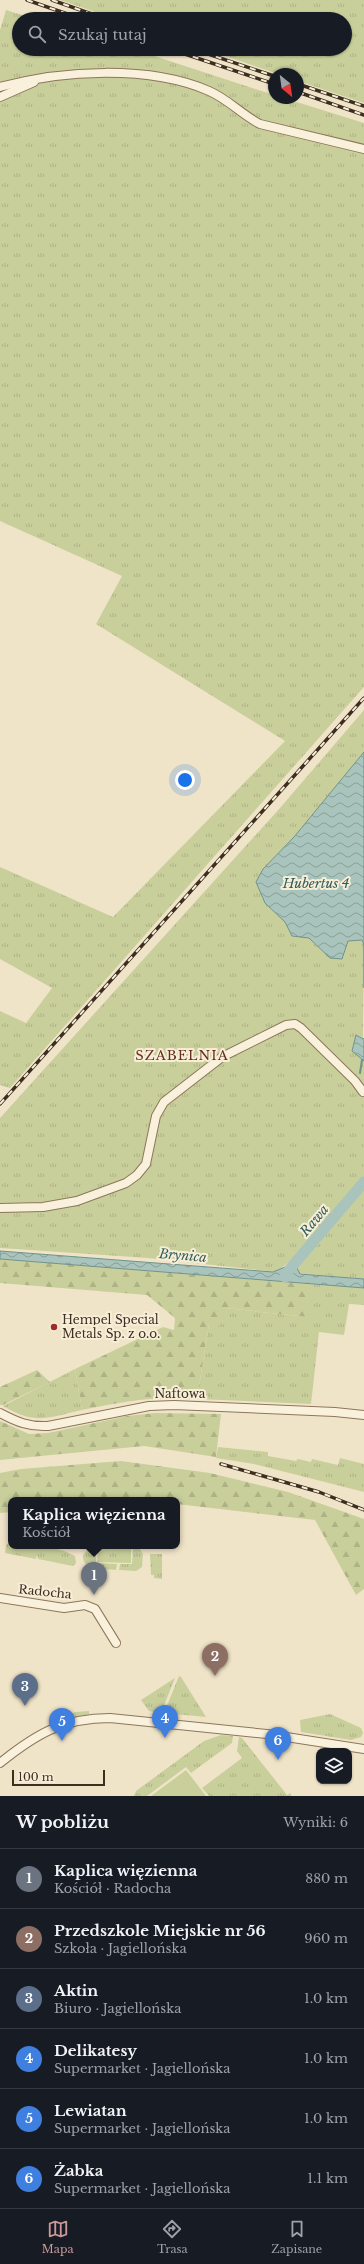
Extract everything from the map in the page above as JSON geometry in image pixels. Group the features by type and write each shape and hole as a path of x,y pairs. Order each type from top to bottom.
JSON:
{"street":[{"path":"0,87 20,81 78,74 154,76 181,82 211,92 250,119 260,124 364,149"},
{"path":"0,96 42,79"},
{"path":"0,1208 43,1207 77,1201 126,1182 137,1175 146,1164 156,1116 164,1102 222,1057 286,1025 295,1024 301,1028 355,1081 363,1092"},
{"name":"Naftowa","path":"0,1413 20,1424 35,1426 149,1406 174,1405 335,1412 364,1415"},
{"name":"Radocha","path":"0,1598 64,1608 84,1605 90,1607 95,1609 116,1643"},
{"path":"0,1762 17,1749 56,1727 76,1720 92,1718 110,1718 244,1732 364,1749"}],"green space":[{"path":"60,0 364,0 364,103 304,83 304,68 268,68 268,71 225,56 352,56 352,12 95,12"},
{"path":"6,10 12,12 12,56 154,56 268,93 268,104 303,104 364,123 364,687 10,1088 0,1085 0,1011 26,1023 52,988 0,959 0,867 113,917 285,741 96,624 122,576 0,521 0,30"},
{"path":"364,710 364,752 294,837 263,869 265,903 285,922 292,936 309,938 330,958 348,941 362,940 364,945 363,1039 356,1035 364,1061 364,1179 301,1253 276,1272 148,1258 0,1248 0,1118 280,808"},
{"path":"364,1184 364,1279 298,1273 297,1268 304,1255"},
{"path":"0,1259 308,1284 308,1317 225,1308 220,1326 209,1324 197,1399 167,1398 139,1400 82,1410 75,1369 163,1327 174,1330 175,1318 147,1295 0,1283"},
{"path":"308,1284 364,1288 364,1305 349,1304 344,1335 319,1332 311,1404 197,1399 209,1324 225,1308 308,1317"},
{"path":"75,1369 82,1410 50,1417 33,1418 14,1412 3,1406"},
{"path":"37,1370 50,1382 3,1405 0,1405 0,1387"},
{"path":"155,1413 221,1414 216,1457 144,1446 0,1460 0,1421 29,1434 48,1433 127,1416"},
{"path":"218,1447 268,1452 268,1456 296,1461 298,1459 311,1462 312,1459 338,1465 340,1458 364,1464 364,1492 254,1464 216,1458"},
{"path":"121,1461 210,1473 288,1492 364,1519 364,1589 356,1595 315,1520 180,1504 180,1497 8,1497 8,1512 0,1513 0,1473 21,1469"},
{"path":"8,1544 8,1549 56,1549 68,1552 75,1556 76,1563 73,1566 38,1559 37,1555 36,1559 5,1553 6,1545"},
{"path":"88,1549 96,1549 96,1563 117,1564 116,1570 90,1567 83,1560 83,1555"},
{"path":"98,1549 131,1549 131,1563 97,1562"},
{"path":"133,1549 140,1549 143,1554 142,1567 136,1571 119,1570 120,1564 132,1564"},
{"path":"150,1554 162,1554 162,1579 154,1578 154,1575 151,1575"},
{"path":"179,1676 181,1677 206,1717 164,1713"},
{"path":"175,1678 161,1713 149,1711 141,1700"},
{"path":"89,1711 89,1714 62,1721 60,1719 75,1712"},
{"path":"330,1714 361,1728 363,1733 361,1737 351,1740 301,1732 300,1720"},
{"path":"221,1735 233,1736 232,1743 191,1773 186,1767 147,1796 134,1796 136,1791 204,1741"},
{"path":"239,1737 242,1738 287,1795 291,1793 291,1796 209,1796 202,1788 242,1758 237,1751"},
{"path":"186,1770 206,1796 151,1796"}],"water":[{"name":"Hubertus 4","path":"364,752 364,945 362,940 348,941 342,959 330,958 309,938 292,936 285,922 265,903 256,882 263,869 294,837"},
{"path":"356,1035 363,1039 364,1038 364,1061 352,1051"},
{"path":"0,1251 273,1272 285,1267 287,1273 297,1268 300,1274 364,1279 364,1288 0,1259"}],"waterway":[{"path":"360,1073 362,1060"},
{"name":"Rawa","path":"285,1277 289,1270 364,1182"}],"railway":[{"path":"27,0 62,12"},
{"path":"52,0 86,12"},
{"path":"191,56 268,82"},
{"path":"214,56 268,74"},
{"path":"304,86 364,106"},
{"path":"304,94 364,115"},
{"path":"0,1104 364,698"},
{"path":"221,1464 319,1492 364,1510"}],"place":[{"name":"Hempel Special Metals Sp. z o.o.","path":"54,1327"},
{"name":"Kaplica więzienna","path":"94,1595"},
{"name":"Przedszkole Miejskie nr 56","path":"215,1676"},
{"name":"Aktin","path":"25,1706"},
{"name":"Delikatesy","path":"165,1738"},
{"name":"Lewiatan","path":"62,1741"},
{"name":"Żabka","path":"278,1760"}],"district":[{"name":"SZABELNIA","path":"182,1055"}],"water label":[{"name":"Brynica","path":"183,1255"}]}
